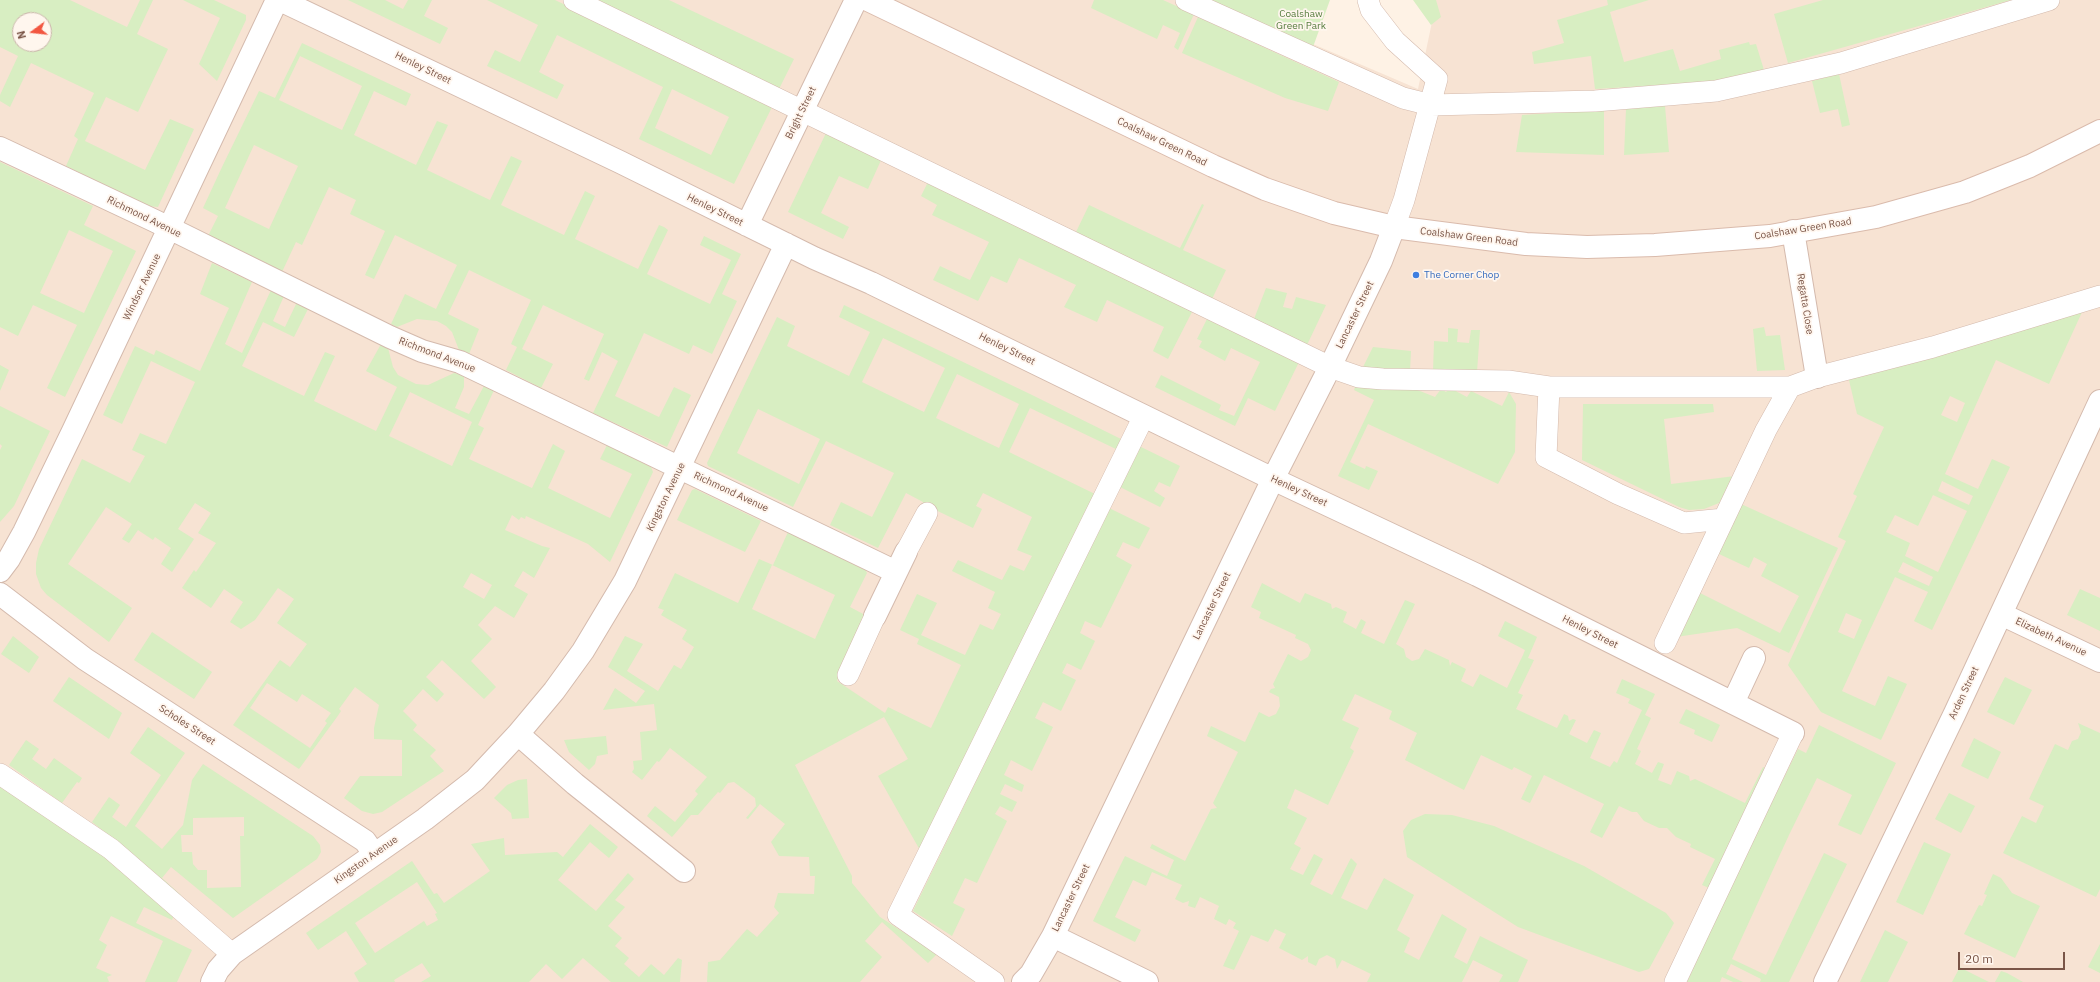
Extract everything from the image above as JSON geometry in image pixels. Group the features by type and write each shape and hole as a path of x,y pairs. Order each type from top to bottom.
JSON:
{"street":[{"name":"Henley Street","path":"278,0 612,158 747,226 871,283 1273,479 1477,575 1793,733"},
{"name":"Windsor Avenue","path":"0,571 9,559 24,532 170,229 278,0"},
{"name":"Bright Street","path":"747,226 856,0"},
{"name":"Coalshaw Green Road","path":"868,0 1213,166 1265,189 1334,213 1394,227 1526,244 1587,247 1655,245 1770,236 1876,217 1965,192 2030,166 2100,131"},
{"name":"Richmond Avenue","path":"0,148 170,229 390,337 422,351 460,362 896,572"},
{"name":"Lancaster Street","path":"1023,982 1031,974 1052,936 1273,479 1330,367 1381,261 1394,227"},
{"name":"Regatta Close","path":"1793,231 1817,377"},
{"name":"Kingston Avenue","path":"212,982 218,970 232,954 425,819 475,780 518,734 554,691 583,651 616,598 680,468 786,244"},
{"name":"Arden Street","path":"1825,982 2001,614 2100,402"},
{"path":"875,616 906,552"},
{"name":"Scholes Street","path":"0,594 85,659 365,841 374,854"},
{"name":"Elizabeth Avenue","path":"2001,614 2100,661"},
{"path":"1733,703 1754,658"},
{"path":"518,734 576,784 684,871"},
{"path":"1052,936 1147,982"}],"lane":[{"path":"574,0 803,109 1330,367 1359,377 1383,380 1508,381 1549,388 1790,387 1817,377 1933,347 2100,296"},
{"path":"1186,0 1403,98 1431,105 1595,101 1716,91 1841,63 2049,0"},
{"path":"1368,0 1371,10 1395,41 1437,79 1431,105 1394,227"},
{"path":"1665,643 1773,416 1790,387"},
{"path":"1549,388 1546,457 1618,494 1684,523 1724,519"},
{"path":"994,982 898,914 1144,416"},
{"path":"906,552 927,513"},
{"path":"848,675 875,616"},
{"path":"1675,982 1793,733"},
{"path":"0,774 111,849 232,954"}],"shaded area":[{"path":"0,0 1210,0 1418,89 1432,22 1419,0 2100,0 2100,982 0,982"}],"green space":[{"path":"0,0 70,0 127,27 140,0 153,0 137,34 168,49 138,112 106,97 85,141 145,170 170,119 194,129 158,207 148,206 66,166 78,139 74,136 94,93 31,63 10,107 0,101 0,95 18,56 0,47"},
{"path":"183,0 214,0 246,15 246,20 217,81 199,64 220,18"},
{"path":"348,0 385,0 403,9 408,0 432,0 424,16 448,28 440,44"},
{"path":"487,0 555,0 773,105 734,184 639,139 663,87 557,35 539,72 564,85 557,99 487,66 495,50 520,62 538,25","holes":["672,89 729,117 711,155 655,128"]},
{"path":"593,0 669,0 794,59 779,89"},
{"path":"1094,0 1163,0 1194,14 1178,50 1174,47 1180,33 1163,25 1157,39 1091,8"},
{"name":"Coalshaw Green Park","path":"1210,0 1330,0 1313,47"},
{"path":"1413,0 1436,0 1441,17 1431,25"},
{"path":"1607,0 1649,0 1610,12 1624,62 1673,49 1680,71 1721,59 1719,50 1749,42 1750,45 1756,44 1764,70 1713,82 1595,89 1591,56 1534,64 1532,52 1564,43 1557,20 1608,5"},
{"path":"1823,0 2011,0 1788,63 1774,14"},
{"path":"1198,17 1339,82 1328,111 1285,98 1182,53"},
{"path":"302,43 411,94 406,106 374,91 354,135 416,165 437,121 448,125 427,170 490,200 511,156 522,161 501,205 564,235 585,191 595,196 575,239 638,269 659,225 664,227 668,230 647,274 710,304 731,260 700,245 704,236 741,254 722,294 737,301 712,354 693,345 689,354 644,333 615,396 659,417 674,387 691,395 667,447 593,413 618,361 602,352 589,381 584,379 604,334 543,305 522,349 553,364 541,388 506,370 517,347 511,344 531,300 469,270 448,314 479,329 469,354 459,350 452,332 446,326 437,321 417,319 397,327 391,324 405,294 436,309 457,265 395,235 374,279 365,275 385,231 350,214 356,200 329,187 302,245 296,242 282,272 208,236 218,216 203,208 222,167 259,91 275,98","holes":["300,56 362,86 342,130 279,100","254,145 298,166 269,229 225,208"]},
{"path":"1839,74 1850,125 1842,127 1838,109 1820,113 1812,81"},
{"path":"1665,106 1669,152 1624,155 1626,109"},
{"path":"1604,110 1604,155 1516,152 1522,115"},
{"path":"827,131 882,158 868,189 839,176 821,213 849,227 843,239 788,212"},
{"path":"0,162 93,206 84,225 136,251 65,397 47,388 77,325 33,305 18,336 0,327","holes":["69,230 113,251 84,313 40,293"]},
{"path":"929,180 1193,310 1168,359 1153,351 1164,327 1107,300 1097,322 1064,307 1076,285 1019,258 1007,283 991,276 978,301 933,280 940,266 970,280 989,242 932,215 937,205 921,196"},
{"path":"1202,204 1204,205 1183,250 1226,270 1212,299 1076,232 1089,205 1180,248"},
{"path":"212,263 252,282 225,344 242,353 271,290 284,296 273,321 285,327 297,302 309,307 294,337 263,322 242,366 304,396 325,352 335,356 314,401 376,431 397,387 366,371 381,344 388,348 393,367 398,375 416,384 428,385 454,373 464,375 464,387 455,408 469,414 485,384 495,388 478,425 484,428 469,459 532,488 553,444 565,451 548,488 610,518 632,474 600,459 607,445 651,467 653,472 610,562 588,544 526,516 525,519 521,517 519,520 512,515 505,530 550,548 534,578 523,571 514,586 528,594 514,618 495,606 478,625 492,639 471,661 496,687 484,699 442,660 426,677 444,694 437,702 423,689 403,711 417,725 413,730 436,750 430,756 444,771 382,812 373,814 362,811 344,798 360,776 402,776 402,740 374,739 374,728 379,705 355,687 339,709 341,711 337,717 299,769 233,725 280,660 290,667 307,644 277,623 294,599 278,588 255,620 241,629 230,622 243,602 224,589 211,608 182,588 194,570 196,572 216,543 198,533 211,513 195,503 178,529 194,539 172,572 161,564 171,548 155,537 153,540 138,530 129,543 122,539 132,524 106,507 68,564 132,608 109,642 47,595 41,588 36,574 36,563 39,549 82,459 130,483 145,456 132,450 140,433 166,444 195,382 151,361 122,424 103,415 135,346 154,355 156,350 200,371 229,308 200,294","holes":["410,392 472,422 452,466 389,436","471,573 492,585 484,599 463,587","267,683 297,702 302,694 331,713 325,721 327,723 310,748 250,708"]},
{"path":"1266,288 1287,293 1283,307 1292,309 1296,297 1326,305 1307,345 1254,319"},
{"path":"844,305 1123,440 1118,450 1030,408 1009,452 1097,495 921,852 878,776 908,759 884,717 795,765 852,876 852,883 880,917 937,954 928,963 882,922 865,941 882,957 860,982 707,982 708,962 720,960 747,929 757,937 779,913 774,907 778,893 814,894 815,876 810,876 809,857 779,856 771,842 785,824 760,804 748,819 746,818 756,806 755,798 734,782 728,783 720,793 718,792 698,815 691,815 672,837 647,816 655,806 675,822 698,794 695,791 707,777 670,748 659,762 657,761 642,780 632,772 634,769 633,761 642,760 640,732 657,730 654,704 603,710 615,688 636,703 645,691 608,667 625,636 643,644 627,671 658,691 674,665 681,669 694,647 682,639 687,630 661,615 664,610 658,608 675,573 738,603 759,559 773,565 788,532 865,569 867,573 850,607 867,616 837,681 885,713 888,707 931,728 961,665 917,644 919,639 900,630 917,594 937,603 921,635 965,655 980,624 993,630 1001,614 988,608 995,592 952,571 958,560 1002,580 1010,565 1024,571 1032,556 1017,550 1032,517 983,493 976,506 982,509 973,528 923,504 923,502 906,493 878,548 830,525 841,502 872,517 894,473 826,441 793,507 708,466 707,463 777,317 795,326 787,346 849,376 870,332 839,317","holes":["883,338 945,368 924,412 862,382","957,374 1019,404 999,448 936,418","758,409 820,439 799,484 737,453","772,565 835,595 815,639 752,609"]},
{"path":"2083,310 2049,384 1996,360 1945,474 1978,489 1992,459 2010,467 1932,630 1914,621 1928,592 1895,577 1842,691 1875,706 1888,676 1907,684 1881,740 1821,712 1788,665 1846,541 1838,537 1857,496 1853,494 1884,427 1857,414 1848,376","holes":["1950,396 1965,403 1957,422 1941,415","1942,481 1973,496 1969,505 1938,491","1933,495 1967,511 1938,572 1905,556 1910,543 1886,532 1895,515 1918,526","1903,562 1933,577 1929,586 1898,572","1846,613 1862,620 1854,639 1838,632"]},
{"path":"1208,317 1299,362 1275,411 1248,398 1235,426 1155,387 1161,375 1221,405 1219,410 1234,416 1260,362 1231,348 1225,361 1199,347 1202,341 1197,339"},
{"path":"1764,327 1766,336 1780,335 1785,370 1757,371 1753,329"},
{"path":"1448,328 1458,329 1457,342 1469,343 1471,330 1480,330 1477,372 1433,371 1434,341 1448,342"},
{"path":"1373,347 1411,351 1410,371 1362,369"},
{"path":"0,365 9,370 0,391"},
{"path":"1356,385 1415,389 1435,397 1441,389 1446,392 1450,388 1467,397 1471,391 1502,406 1509,392 1516,404 1515,452 1498,484 1368,424 1350,462 1365,469 1366,466 1378,471 1369,490 1338,476 1374,400 1354,390"},
{"path":"1583,404 1713,404 1714,412 1664,419 1671,484 1735,476 1719,503 1704,509 1689,510 1679,507 1582,460"},
{"path":"0,406 50,431 14,506 0,522 0,450 2,446 0,444"},
{"path":"1139,446 1180,466 1170,487 1159,482 1154,491 1165,498 1160,507 1120,487"},
{"path":"695,489 761,521 745,552 677,520 692,490"},
{"path":"1741,504 1838,548 1789,653 1737,628 1676,637","holes":["1719,554 1749,568 1754,557 1767,564 1761,576 1799,596 1780,633 1700,593"]},
{"path":"1109,508 1150,528 1139,549 1123,542 1116,556 1132,565 1101,628 1085,621 1080,633 1095,641 1081,670 1067,663 1062,673 1076,680 1061,711 1043,702 1035,718 1053,727 1032,771 1011,760 1004,775 1024,785 1022,792 1005,784 1000,794 1017,802 1012,812 1000,806 995,814 1007,821 977,883 965,878 953,903 965,909 952,936 913,911"},
{"path":"1262,583 1300,603 1305,593 1331,604 1332,609 1336,607 1347,612 1343,622 1356,629 1361,619 1366,622 1361,633 1384,644 1405,600 1415,604 1396,644 1404,649 1406,657 1412,661 1419,659 1425,649 1449,660 1450,666 1452,662 1466,669 1461,681 1473,687 1480,674 1507,688 1523,655 1525,650 1498,636 1505,621 1537,637 1528,658 1534,660 1518,693 1523,695 1516,709 1557,728 1564,714 1568,716 1569,721 1573,719 1576,720 1569,734 1587,743 1594,730 1601,733 1590,758 1610,767 1614,761 1617,763 1642,710 1628,703 1630,699 1616,693 1622,679 1655,694 1645,715 1651,718 1637,749 1641,751 1635,764 1652,773 1658,762 1664,764 1658,780 1671,785 1677,771 1689,776 1690,781 1695,779 1745,803 1763,767 1766,769 1709,888 1702,885 1715,859 1690,847 1691,844 1676,837 1667,828 1659,828 1644,821 1637,812 1632,812 1619,806 1602,838 1590,832 1604,804 1544,775 1530,803 1521,799 1532,776 1514,767 1512,770 1481,755 1464,790 1405,760 1417,733 1389,719 1392,711 1355,694 1342,720 1359,728 1350,748 1354,751 1328,805 1295,789 1287,808 1307,818 1294,844 1301,848 1290,869 1303,875 1314,854 1323,859 1310,884 1332,895 1351,858 1357,864 1341,898 1367,910 1384,878 1414,895 1397,930 1410,938 1404,952 1419,960 1442,914 1467,929 1454,957 1467,964 1480,936 1528,960 1518,982 1499,982 1503,975 1473,960 1462,982 1367,982 1371,974 1342,960 1337,969 1335,959 1327,955 1319,959 1316,966 1308,962 1308,956 1302,960 1279,948 1286,934 1275,929 1268,942 1251,935 1234,970 1223,966 1239,931 1233,928 1236,923 1229,919 1226,925 1214,919 1219,906 1200,897 1195,908 1188,906 1189,901 1183,903 1175,899 1182,885 1152,872 1146,886 1133,880 1115,917 1141,930 1135,942 1093,921 1125,856 1167,876 1174,860 1150,848 1152,844 1185,861 1211,809 1217,808 1213,803 1238,752 1207,736 1211,726 1245,742 1259,712 1269,717 1276,714 1280,706 1279,697 1269,692 1271,689 1275,688 1273,684 1288,654 1301,661 1308,657 1311,650 1308,644 1295,638 1296,635 1259,618 1261,612 1251,607"},
{"path":"2080,589 2100,598 2100,631 2067,615"},
{"path":"152,632 212,672 194,699 134,660"},
{"path":"13,636 39,657 29,673 1,654"},
{"path":"69,677 122,713 109,739 53,701"},
{"path":"2005,677 2032,690 2014,725 1987,712"},
{"path":"1686,709 1720,725 1712,742 1694,734 1695,730 1679,723"},
{"path":"2078,723 2100,733 2100,889 2096,897 2003,853 2022,816 2036,823 2044,806 2029,799 2055,744 2068,750 2072,741 2078,739 2081,732"},
{"path":"1819,725 1896,763 1861,835 1838,825 1852,795 1817,778 1789,835 1732,959 1766,975 1824,853 1847,864 1789,982 1760,982 1761,979 1731,964 1726,974 1743,982 1733,982 1722,977 1720,982 1687,982 1718,913 1798,749 1806,753"},
{"path":"148,727 185,753 135,826 162,849 183,825 192,780 203,764 313,836 320,845 321,852 317,859 233,918 171,867 162,878 181,895 179,898 121,845 92,822 109,797 120,805 112,817 126,827 161,775 130,753","holes":["244,817 244,836 240,836 241,887 207,888 207,870 198,870 193,864 192,852 182,852 181,835 193,835 193,818"]},
{"path":"606,736 608,754 597,756 595,764 589,770 569,752 564,740"},
{"path":"1974,738 2001,752 1988,779 1961,766"},
{"path":"26,740 39,749 32,759 46,769 54,758 82,778 79,783 77,782 62,803 9,765"},
{"path":"527,779 529,818 512,819 511,813 494,798 507,785 518,780"},
{"path":"0,784 107,855 175,913 172,920 144,907 136,923 192,950 177,982 145,982 163,941 111,916 99,940 107,945 96,968 112,975 107,977 109,982 0,982"},
{"path":"1949,793 1975,806 1961,833 1935,819"},
{"path":"1425,814 1452,815 1494,826 1584,866 1666,913 1674,923 1649,969 1639,972 1518,927 1407,857 1403,831 1411,820"},
{"path":"590,824 618,847 609,858 590,842 558,880 596,911 628,873 634,879 615,900 625,907 608,926 622,938 615,946 629,958 624,964 639,977 651,964 664,975 678,958 682,960 680,982 611,982 583,958 562,979 546,964 529,982 421,982 431,976 422,963 394,980 395,982 359,982 354,973 367,964 346,931 318,950 306,933 412,861 434,894 437,893 444,903 490,871 471,844 504,838 505,855 557,852 563,857","holes":["417,882 437,913 435,914 438,920 427,926 424,921 375,953 355,923"]},
{"path":"1924,842 1951,854 1923,915 1896,902"},
{"path":"1993,874 2001,878 2012,893 2040,906 2015,958 1964,934 1979,905 1982,906 1987,895 1984,894"},
{"path":"1885,930 1908,942 1888,982 1860,982"},
{"path":"2100,944 2100,973 2088,967"},
{"path":"1960,967 1965,970 1989,982 1952,982"},
{"path":"2001,971 2007,973 2023,982 1995,982"}],"place":[{"name":"The Corner Chop","path":"1416,275"}]}
